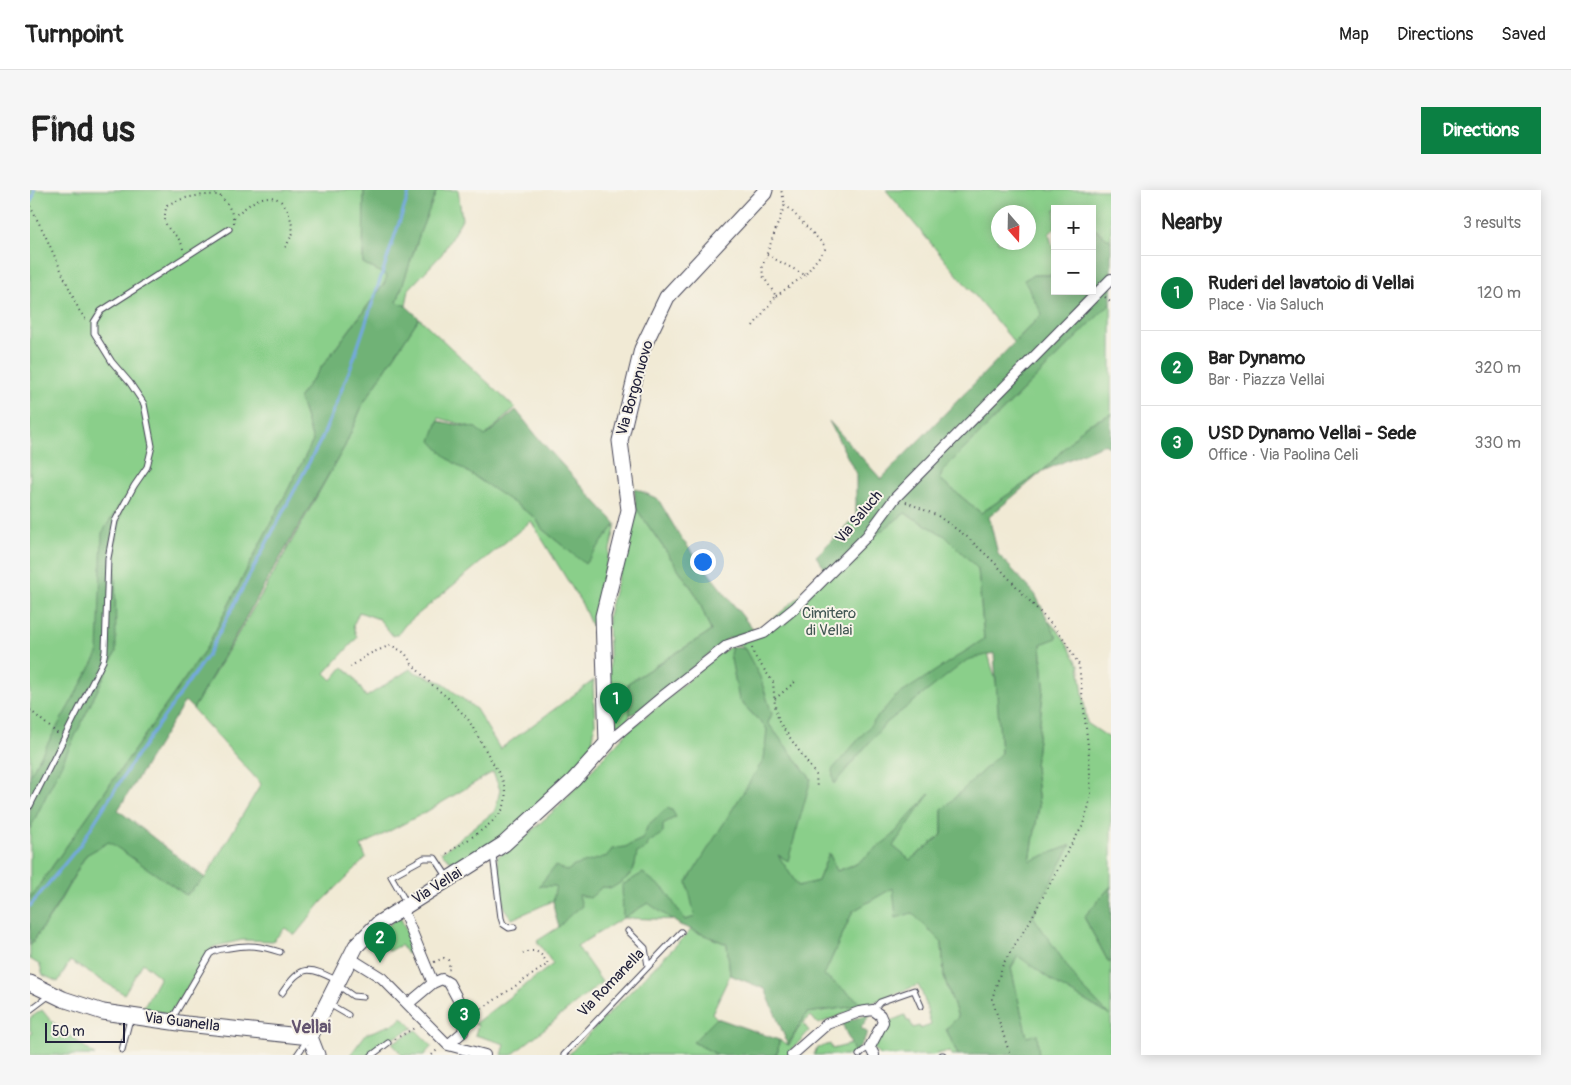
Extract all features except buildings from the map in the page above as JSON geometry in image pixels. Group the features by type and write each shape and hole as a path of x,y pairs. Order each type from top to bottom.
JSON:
{"street":[{"name":"Via Borgonuovo","path":"607,743 603,616 629,510 620,441 642,349 667,297 765,190"},
{"name":"Via Saluch","path":"607,743 728,645 764,633 796,608 866,536 895,498 1111,279"},
{"name":"Via Vellai","path":"310,1037 356,946 379,923 448,878 493,852 574,780 607,743"},
{"path":"404,906 433,983"},
{"path":"350,958 382,978 448,1045 469,1053 485,1055"},
{"path":"408,1004 433,983 442,979 449,983 464,1011 465,1018 463,1032 448,1045"},
{"name":"Via Guanella","path":"30,983 51,994 103,1012 170,1022 310,1037"},
{"path":"792,1055 827,1024 859,1012 872,1010 880,1015 883,1022 872,1051"},
{"path":"310,1037 317,1055"}],"lane":[{"path":"30,806 103,661 106,651 108,558 115,522 134,486 147,467 152,446 144,404 112,362 94,333 94,322 101,311 229,229"},
{"path":"493,852 500,918 508,928 514,927"},
{"path":"404,906 392,876 424,858 435,858 448,878"},
{"path":"628,932 645,948 648,966"},
{"name":"Via Romanella","path":"564,1055 680,932"},
{"path":"170,1022 210,954 215,950 244,945 263,946 280,952"},
{"path":"282,993 294,977 302,971 309,969 318,971 337,983 348,994 363,997"},
{"path":"872,1010 880,1002 914,990 921,1006"},
{"path":"30,1010 51,994"},
{"path":"327,1002 348,1015"},
{"path":"122,1050 131,1016"},
{"path":"297,1055 310,1037"},
{"path":"372,1055 388,1043"},
{"path":"859,1055 862,1051 872,1051"}],"path":[{"path":"753,326 776,296 805,276 825,249 824,245 785,204 781,190"},
{"path":"181,260 183,247 181,242 165,225 164,214 167,205 175,201 205,194 219,195 229,206 234,220"},
{"path":"229,229 236,215 257,199 266,196 278,198 283,200 286,206 294,233 286,248"},
{"path":"776,296 763,276 762,267 785,204"},
{"path":"30,206 79,310 94,333"},
{"path":"766,254 805,276"},
{"path":"895,498 938,516 966,536 993,561 1062,636 1079,665 1089,755 1090,794 1088,809 1082,827 1030,921 1003,964 994,991 992,999 1010,1055"},
{"path":"748,638 754,656 773,682 774,700 779,722 816,775 817,789"},
{"path":"350,667 369,654 391,644 405,653 412,664 430,683 468,719 502,779 506,789 503,808 497,816 486,827 438,860"},
{"path":"774,700 796,681"},
{"path":"30,710 64,739"},
{"path":"465,1018 548,964 540,952 535,950 523,954"},
{"path":"444,958 448,960 450,969"},
{"path":"388,1043 414,1029 423,1020"}],"green space":[{"path":"30,190 364,190 363,263 389,277 299,397 313,441 207,647 30,898"},
{"path":"364,190 437,190 421,230 397,302 406,306 419,318 363,404 345,446 193,709 185,701 118,810 205,878 186,895 109,842 86,855 54,910 30,946 30,898 207,647 313,441 299,397 384,284 387,276 363,263"},
{"path":"437,190 458,190 462,219 442,254 409,289 406,306 397,302 421,230"},
{"path":"886,190 1111,190 1111,241 1096,230 1096,205 1051,205 1051,232 1049,234 1051,241 1051,275 1033,275 1042,314 1014,342"},
{"path":"1096,230 1111,241 1111,303 943,470 940,479 981,513 1043,471 989,517 998,554 1035,594 1057,638 1041,644 1044,685 1035,766 1039,806 1030,861 1071,845 1033,916 1080,985 1109,1015 1058,985 1018,956 1011,968 1027,1037 1037,1034 1039,1055 958,1055 946,1029 958,1017 944,977 942,943 912,913 896,918 893,888 853,911 824,975 864,1005 807,1013 788,1045 765,989 730,975 727,944 680,925 648,903 623,918 622,885 643,873 665,890 685,920 695,917 687,882 764,759 767,729 739,700 730,654 732,646 745,649 760,677 772,714 768,723 811,779 788,861 778,855 798,886 818,881 829,853 837,871 856,864 892,836 930,793 893,846 910,860 942,835 942,810 1001,753 994,653 967,660 885,724 834,784 832,770 894,698 984,639 978,569 945,536 905,513 827,572 816,556 856,516 856,474 829,421 881,479 1042,314 1024,280 1033,275 1051,275 1051,295 1096,295"},
{"path":"1111,303 1111,414 1085,426 1043,471 981,513 940,479 943,470"},
{"path":"419,318 515,408 485,436 475,428 439,418 432,441 447,457 473,446 536,518 542,529 585,563 616,524 592,627 582,604 531,521 405,625 399,633 393,636 379,619 359,612 353,626 357,638 325,673 332,680 343,667 353,676 366,697 410,669 441,682 476,709 500,749 594,680 595,723 591,754 521,824 455,869 451,861 441,853 495,811 500,790 493,772 426,812 361,846 366,858 321,903 295,935 285,928 273,941 242,940 213,947 170,1014 143,1008 160,977 143,963 124,994 70,961 58,982 43,975 40,965 30,959 30,946 56,908 86,855 109,841 186,895 205,878 261,784 193,709 266,587 345,446 363,404"},
{"path":"516,410 540,440 616,524 585,564 542,529 536,518 447,458 431,441 438,421 476,428 485,436"},
{"path":"1111,414 1111,448 1104,444 1043,471 1085,426"},
{"path":"634,488 658,499 681,538 755,632 729,638 637,712 630,715 628,683 711,631 697,596 636,508"},
{"path":"124,498 115,545 116,652 30,829 30,775 98,654 102,533"},
{"path":"636,508 697,596 711,631 628,683 630,715 626,727 611,722 608,615"},
{"name":"Cimitero di Vellai","path":"905,513 946,536 978,569 984,639 997,685 1001,754 942,810 942,835 910,860 856,864 837,871 829,853 818,881 798,886 777,854 811,779 768,723 745,649 729,638 754,633 762,629 827,572"},
{"path":"1049,621 1062,636 1079,665 1087,723 1111,739 1111,886 1084,917 1109,963 1111,961 1111,1055 1031,1055 1011,968 1018,955 1039,806 1035,766 1044,685 1041,644"},
{"path":"732,646 739,700 767,729 773,762 695,917 686,920 623,918 577,946 602,982 512,1055 502,1055 505,1044 475,1035 478,1025 474,1024 553,964 537,941 559,927 553,901 512,919 504,908 497,857 520,841 556,809 630,729 714,657"},
{"path":"667,808 672,810 676,817 663,824 663,833 648,843 647,848 637,853 634,869 629,876 612,888 602,887 590,898 579,895 582,906 559,927 554,907 556,886 539,886 555,866 567,871 574,866 607,856 612,849 625,847 642,839 648,825"},
{"path":"1111,886 1111,961 1109,963 1084,917"},
{"path":"893,887 912,912 942,943 944,977 958,1017 946,1029 958,1055 951,1055 950,1051 932,1055 881,1055 872,1046 888,1022 905,1015 913,1028 919,1026 920,1029 931,1025 918,985 818,1024 811,1016 803,1023 809,1031 787,1055 775,1055 778,1051 779,1040 789,1045 807,1013 863,1005 824,975 853,911"},
{"path":"400,917 415,949 407,954 401,945 390,951 375,939 396,918"},
{"path":"691,930 727,944 730,975 712,1013 717,1018 693,1042 718,1055 568,1055"},
{"path":"42,1010 51,1021 95,1055 30,1055 30,1035 32,1033 30,1030 30,1018"},
{"path":"871,1013 861,1028 868,1033 855,1054 842,1023"},
{"path":"402,1017 413,1028 388,1041 370,1055 350,1055 366,1034 396,1023"},
{"path":"717,1018 779,1040 778,1051 775,1055 718,1055 693,1042"},
{"path":"416,1030 432,1046 424,1055 402,1055 392,1043"},
{"path":"830,1044 832,1049 852,1044 855,1054 813,1055 818,1048"}],"waterway":[{"path":"30,203 34,190"},
{"path":"30,906 80,845 135,758 207,656 322,438 352,364 410,190"}],"place":[{"name":"Ruderi del lavatoio di Vellai","path":"616,724"},
{"name":"Bar Dynamo","path":"380,963"},
{"name":"USD Dynamo Vellai - Sede","path":"464,1040"}],"district":[{"name":"Vellai","path":"311,1027"}]}
